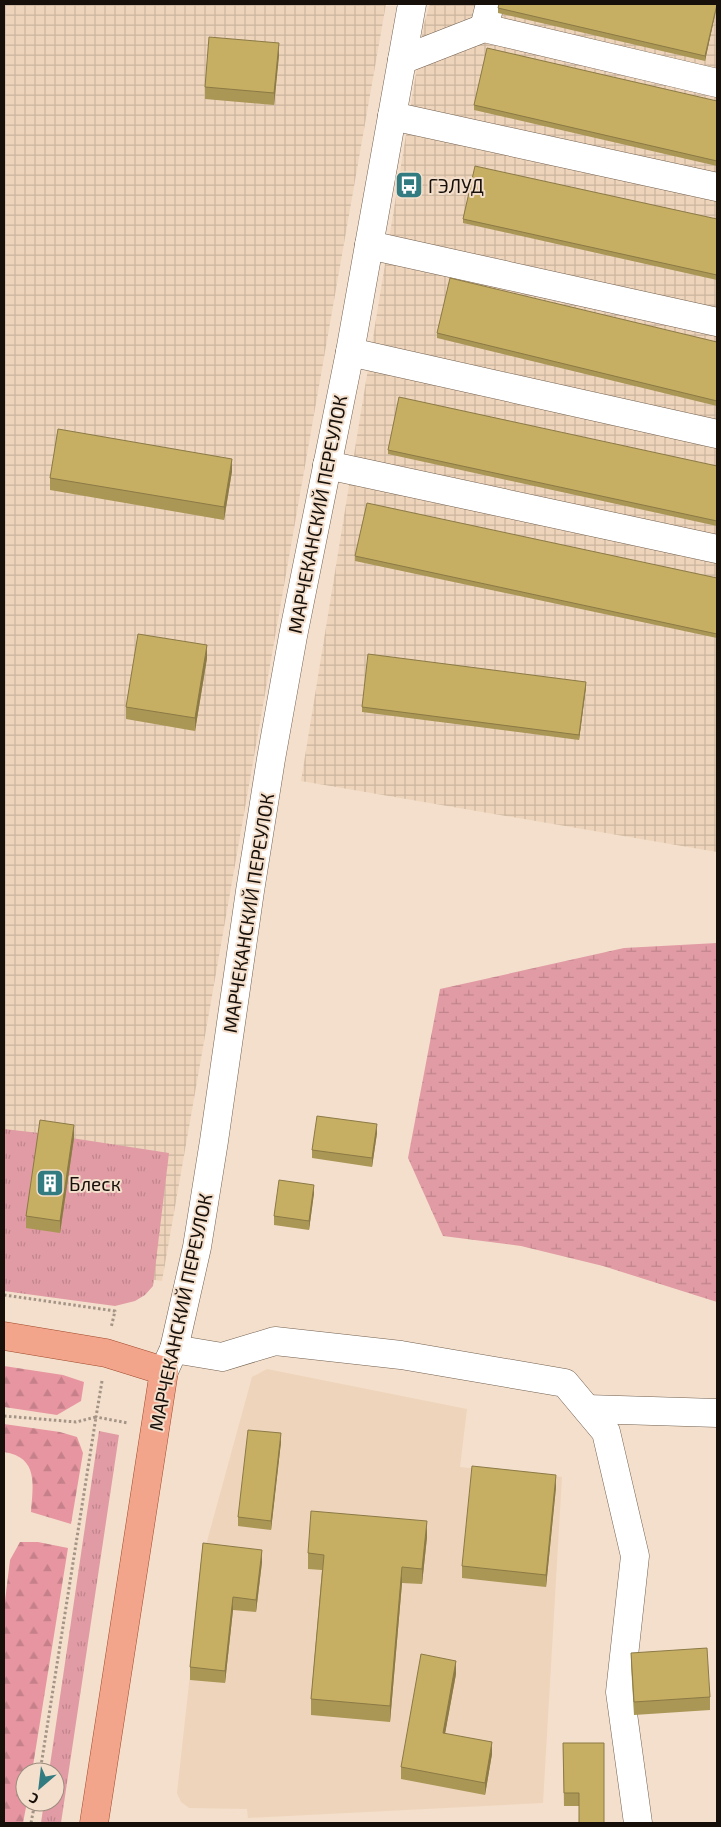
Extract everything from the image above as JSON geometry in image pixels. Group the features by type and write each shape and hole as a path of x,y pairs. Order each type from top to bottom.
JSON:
{"main road":[{"path":"4,1336 106,1353 169,1360"},
{"name":"МАРЧЕКАНСКИЙ ПЕРЕУЛОК","path":"94,1823 155,1429 169,1360"}],"street":[{"name":"МАРЧЕКАНСКИЙ ПЕРЕУЛОК","path":"169,1360 193,1265 272,750 292,636 350,352 412,4"},
{"path":"402,60 487,16 717,83"},
{"path":"392,116 717,187"},
{"path":"369,245 717,322"},
{"path":"350,352 717,434"},
{"path":"327,465 717,549"},
{"path":"169,1360 222,1356 274,1341 401,1355 565,1383 606,1432 635,1556 620,1692 638,1823"},
{"path":"587,1409 717,1412"}],"path":[{"path":"4,1295 115,1311"},
{"path":"42,1762 106,1353"},
{"path":"4,1416 76,1422 96,1417 155,1429"}],"shaded area":[{"path":"4,4 386,4 162,1281 4,1259"},
{"path":"430,4 717,4 717,852 301,781 424,24"},
{"path":"267,1369 467,1409 460,1467 562,1477 543,1803 248,1818 247,1809 189,1808 181,1802 177,1793 203,1556 252,1377"}],"green space":[{"path":"717,943 717,1302 603,1266 521,1246 443,1236 408,1158 440,989 624,948"},
{"path":"4,1129 169,1153 153,1286 145,1295 135,1301 115,1306 4,1291"},
{"path":"4,1366 63,1375 84,1382 81,1401 57,1415 4,1407"},
{"path":"4,1424 60,1432 77,1437 83,1453 71,1524 31,1512 33,1483 31,1474 23,1460 15,1455 4,1452"},
{"path":"99,1431 119,1435 65,1796 65,1762 50,1762"},
{"path":"20,1542 38,1542 68,1548 34,1762 15,1762 15,1812 25,1812 23,1823 4,1823 4,1609 10,1560"},
{"path":"43,1812 63,1812 61,1823 41,1823"}],"building":[{"path":"499,4 717,4 705,56 498,8"},
{"path":"209,37 279,43 274,93 205,87"},
{"path":"487,48 717,101 717,161 474,105"},
{"path":"475,166 717,219 717,275 463,219"},
{"path":"450,278 717,342 717,401 437,333"},
{"path":"399,397 717,466 717,521 388,450"},
{"path":"58,429 232,459 224,507 50,478"},
{"path":"367,503 717,578 717,634 355,556"},
{"path":"138,634 207,645 195,718 126,707"},
{"path":"368,654 586,682 579,735 362,707"},
{"path":"317,1116 377,1124 372,1158 312,1150"},
{"name":"Блеск","path":"40,1120 74,1125 60,1221 26,1216"},
{"path":"279,1180 314,1185 309,1221 274,1216"},
{"path":"248,1430 281,1433 271,1521 238,1517"},
{"path":"472,1466 556,1475 546,1575 462,1566"},
{"path":"311,1511 427,1521 422,1569 402,1567 390,1706 311,1699 324,1555 308,1553"},
{"path":"203,1543 262,1550 256,1600 233,1597 225,1671 190,1667"},
{"path":"707,1648 710,1697 634,1702 631,1653"},
{"path":"421,1654 456,1661 443,1733 492,1742 485,1783 401,1767"},
{"path":"563,1743 604,1743 604,1823 579,1823 579,1793 564,1793"}],"place":[{"name":"ГЭЛУД","path":"409,185"},
{"name":"Блеск","path":"50,1183"}]}
